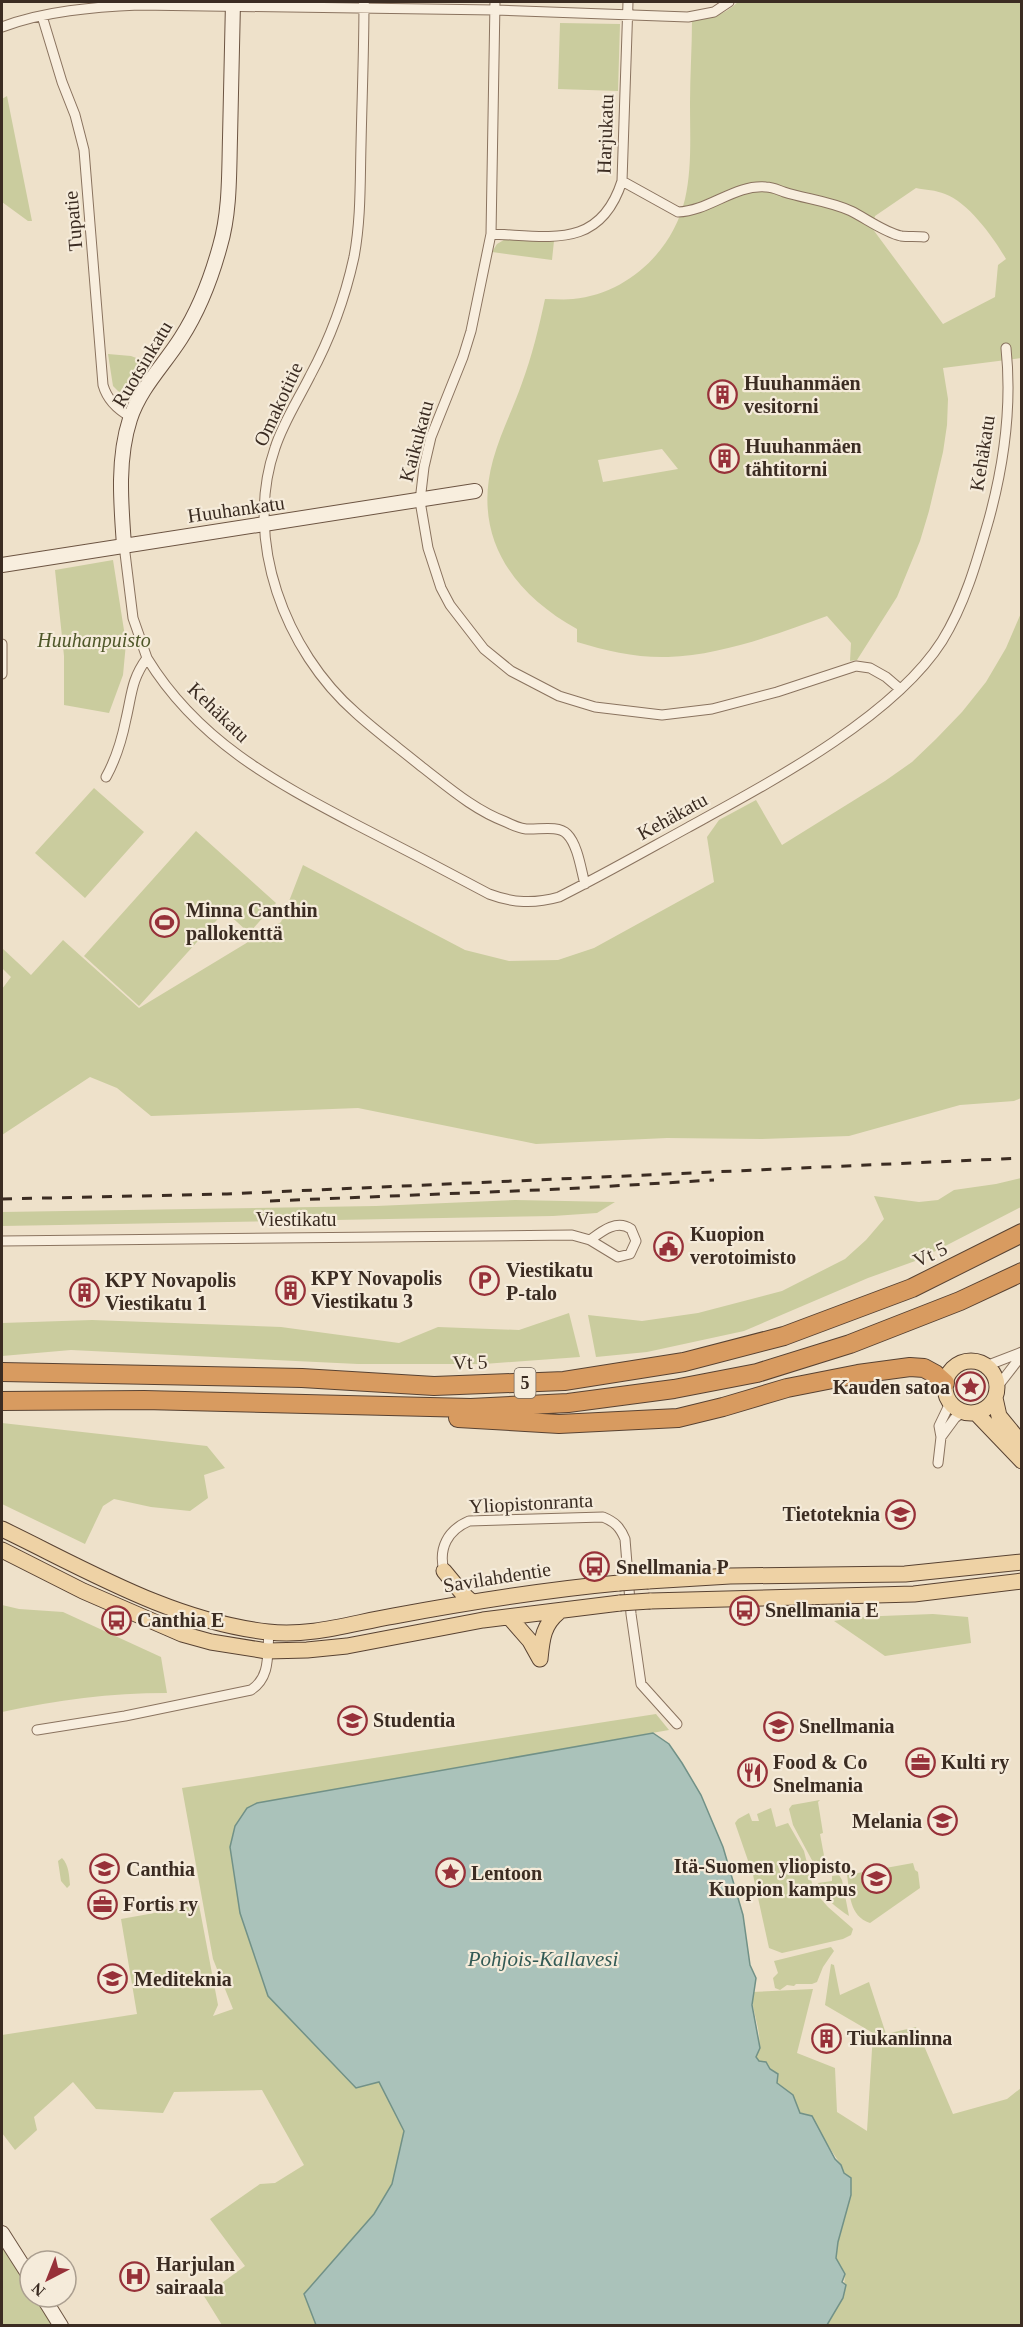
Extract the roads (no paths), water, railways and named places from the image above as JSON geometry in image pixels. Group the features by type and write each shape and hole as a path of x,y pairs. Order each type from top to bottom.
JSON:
{"highway":[{"name":"Vt 5","path":"2,1372 302,1378 434,1386 564,1381 684,1362 784,1336 912,1288 1022,1233"},
{"name":"5","path":"2,1401 144,1400 471,1408 568,1403 674,1389 758,1373 850,1344 960,1301 1022,1272"},
{"path":"391,1407 461,1419 591,1424 678,1418 795,1386 910,1366 924,1368 945,1383"}],"main road":[{"path":"1022,1444 999,1416 994,1374 986,1366 975,1361 959,1364 948,1375 945,1383 950,1403 969,1413 1022,1461"},
{"path":"969,1413 990,1406 996,1392"},
{"name":"Savilahdentie","path":"2,1528 91,1574 171,1608 225,1626 269,1632 328,1630 440,1607 561,1588 730,1576 905,1574 1022,1562"},
{"name":"Savilahdentie","path":"2,1550 83,1591 182,1634 211,1642 267,1651 347,1646 509,1617 620,1603 914,1594 1022,1581"},
{"path":"444,1571 472,1602"},
{"path":"440,1607 447,1597 448,1586 444,1571"},
{"path":"509,1617 530,1641 540,1659 545,1628 549,1620 559,1612"}],"street":[{"name":"Harjukatu","path":"491,234 554,236 572,234 598,223 608,211 622,181 628,2"},
{"path":"2,27 42,16 111,6 233,3 495,6 628,15 701,16 714,12 729,2"},
{"name":"Ruotsinkatu","path":"147,658 133,618 124,545 121,474 123,452 131,417 139,399 196,312 210,279 224,231 229,178 233,3"},
{"name":"Omakotitie","path":"364,4 360,192 354,255 347,284 326,342 274,450 266,488 265,525 270,569 283,609 313,664 339,697 355,713 468,803 494,818 522,828 558,829 564,832 573,846 585,884"},
{"name":"Kaikukatu","path":"495,6 491,234 471,331 431,437 424,467 420,501 428,548 450,605 478,643 497,661 525,680 559,696 595,707 662,715 687,713 745,702 856,666 870,668 886,677 900,689"},
{"name":"Tupatie","path":"42,16 62,82 75,114 84,150 103,386 114,404 131,417"},
{"path":"622,181 678,212 688,212 709,205 741,190 756,186 770,187 807,196 850,211 899,236 924,237"},
{"name":"Kehäkatu","path":"147,658 171,691 196,719 231,751 303,796 489,894 515,902 540,902 559,897 782,774 834,740 900,689 941,643 966,595 1000,476 1007,420 1006,348"},
{"name":"Huuhankatu","path":"2,564 475,492"},
{"path":"2,644 2,674"},
{"path":"106,777 115,759 121,738 133,682 147,658"},
{"name":"Viestikatu","path":"2,1241 572,1235 590,1240 618,1257 630,1254 636,1241 631,1229 620,1225 604,1229 590,1240"},
{"path":"986,1366 1022,1354"},
{"path":"996,1392 1022,1354"},
{"path":"938,1463 941,1437 939,1426 950,1403"},
{"path":"941,1437 955,1418 969,1413"},
{"name":"Yliopistonranta","path":"444,1571 442,1552 448,1536 457,1526 469,1521 603,1517 613,1521 621,1529 625,1539 631,1614 641,1684 677,1724"},
{"path":"2,1524 45,1551"},
{"path":"37,1730 251,1690 259,1685 266,1669 269,1632"},
{"path":"2,2233 18,2258"},
{"path":"51,2309 61,2325"}],"water":[{"name":"Pohjois-Kallavesi","path":"653,1733 669,1744 682,1763 701,1795 723,1847 743,1915 750,1965 756,1978 752,2005 760,2048 756,2057 759,2061 766,2062 770,2069 778,2074 777,2083 793,2095 800,2113 812,2116 835,2159 841,2165 844,2173 851,2178 851,2195 836,2258 845,2274 842,2282 846,2285 843,2298 827,2325 316,2325 304,2294 374,2214 392,2184 404,2131 379,2082 356,2088 268,1996 240,1913 230,1847 235,1826 247,1808 257,1803"}],"railway":[{"path":"2,1199 227,1194 1022,1158"},
{"path":"270,1201 562,1189 714,1180"}],"place":[{"name":"Huuhanmäen vesitorni","path":"723,394"},
{"name":"Huuhanmäen tähtitorni","path":"724,458"},
{"name":"Minna Canthin pallokenttä","path":"165,922"},
{"name":"Kuopion verotoimisto","path":"669,1246"},
{"name":"Viestikatu P-talo","path":"485,1281"},
{"name":"KPY Novapolis Viestikatu 3","path":"290,1290"},
{"name":"KPY Novapolis Viestikatu 1","path":"84,1292"},
{"name":"Kauden satoa","path":"971,1387"},
{"name":"Tietoteknia","path":"901,1514"},
{"name":"Snellmania P","path":"595,1567"},
{"name":"Snellmania E","path":"744,1610"},
{"name":"Canthia E","path":"116,1620"},
{"name":"Studentia","path":"352,1720"},
{"name":"Snellmania","path":"778,1726"},
{"name":"Kulti ry","path":"920,1762"},
{"name":"Food & Co Snelmania","path":"752,1773"},
{"name":"Melania","path":"943,1821"},
{"name":"Canthia","path":"105,1869"},
{"name":"Lentoon","path":"450,1873"},
{"name":"Itä-Suomen yliopisto, Kuopion kampus","path":"877,1878"},
{"name":"Fortis ry","path":"102,1904"},
{"name":"Mediteknia","path":"113,1979"},
{"name":"Tiukanlinna","path":"826,2038"},
{"name":"Harjulan sairaala","path":"135,2276"}],"park label":[{"name":"Huuhanpuisto","path":"94,640"}]}
